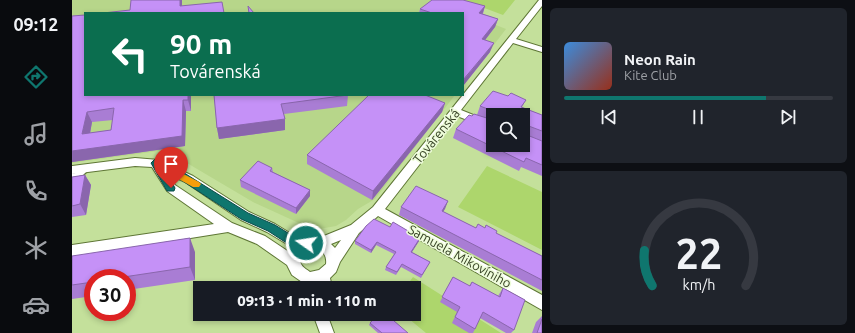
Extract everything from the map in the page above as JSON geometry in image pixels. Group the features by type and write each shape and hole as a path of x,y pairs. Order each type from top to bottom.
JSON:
{"street":[{"name":"Továrenská","path":"324,281 332,266 333,260 343,248 355,229 377,210 456,112 510,40 542,1"},
{"path":"510,40 542,50"},
{"path":"456,112 486,124"},
{"path":"72,170 135,162 155,163 178,173 245,216 272,228 300,246 296,250 292,261"},
{"name":"Továrenská","path":"155,163 171,188 228,227 261,240 292,261 297,271 307,281"},
{"name":"Samuela Mikovíniho","path":"377,210 542,303"},
{"path":"72,251 228,227"},
{"name":"Továrenská","path":"300,246 306,243 320,244 355,229"},
{"path":"320,244 331,253 333,260"},
{"name":"Továrenská","path":"313,281 318,278 322,281"},
{"path":"323,321 327,333"},
{"path":"329,321 330,333"}],"lane":[{"path":"72,176 81,174 87,168"}],"shaded area":[{"path":"72,0 433,0 463,12 84,12 84,96 454,96 375,199 358,209 346,220 336,226 319,229 301,224 253,202 165,150 72,163"},
{"path":"463,0 515,0 503,15"},
{"path":"464,12 506,29 464,84"},
{"path":"487,166 542,192 542,250 458,207"},
{"path":"413,277 419,281 410,281"},
{"path":"421,282 501,333 426,333 411,321 421,321"}],"building":[{"path":"131,0 180,0 180,6 222,2 224,12 112,12 130,10"},
{"path":"432,0 463,0 485,6 479,13 498,19 482,39 494,43 464,79 464,12 429,12 420,9"},
{"path":"248,6 253,12 249,12"},
{"path":"84,15 84,96 188,96 188,100 183,100 182,136 72,151 72,16","holes":["114,108 111,130 82,134 87,112"]},
{"path":"493,91 508,96 511,93 526,100 521,107 524,108 486,108 480,106"},
{"path":"214,96 341,96 281,104 285,119 217,128"},
{"path":"368,96 428,96 445,103 373,191 307,155"},
{"path":"530,110 542,115 542,131 530,126"},
{"path":"474,114 486,118 486,144 456,129 469,115 472,116"},
{"path":"530,136 542,141 542,165 526,158 524,162 503,152 530,152"},
{"path":"258,161 272,168 270,171 310,190 296,208 240,180"},
{"path":"85,175 80,204 72,206 72,177"},
{"path":"416,186 448,201 442,211 476,228 478,224 485,228 486,225 497,231 496,233 542,256 542,280 401,207"},
{"path":"374,219 390,227 393,222 420,238 411,252 430,262 422,275 402,264 397,272 386,267 396,252 377,242 371,250 355,241 366,226"},
{"path":"190,238 190,267 136,275 136,269 84,269 84,283 72,285 72,256"},
{"path":"453,277 470,286 472,282 500,297 503,288 525,300 514,330 483,312 475,329 455,317 460,307 442,297"},
{"path":"542,319 542,333 537,333"},
{"path":"372,321 394,321 408,333 382,333 370,323"}],"slow traffic":[{"path":"160,165 178,173 196,184"}],"route":[{"path":"171,188 155,163 189,179 245,216 272,228 300,246 306,243"}]}
